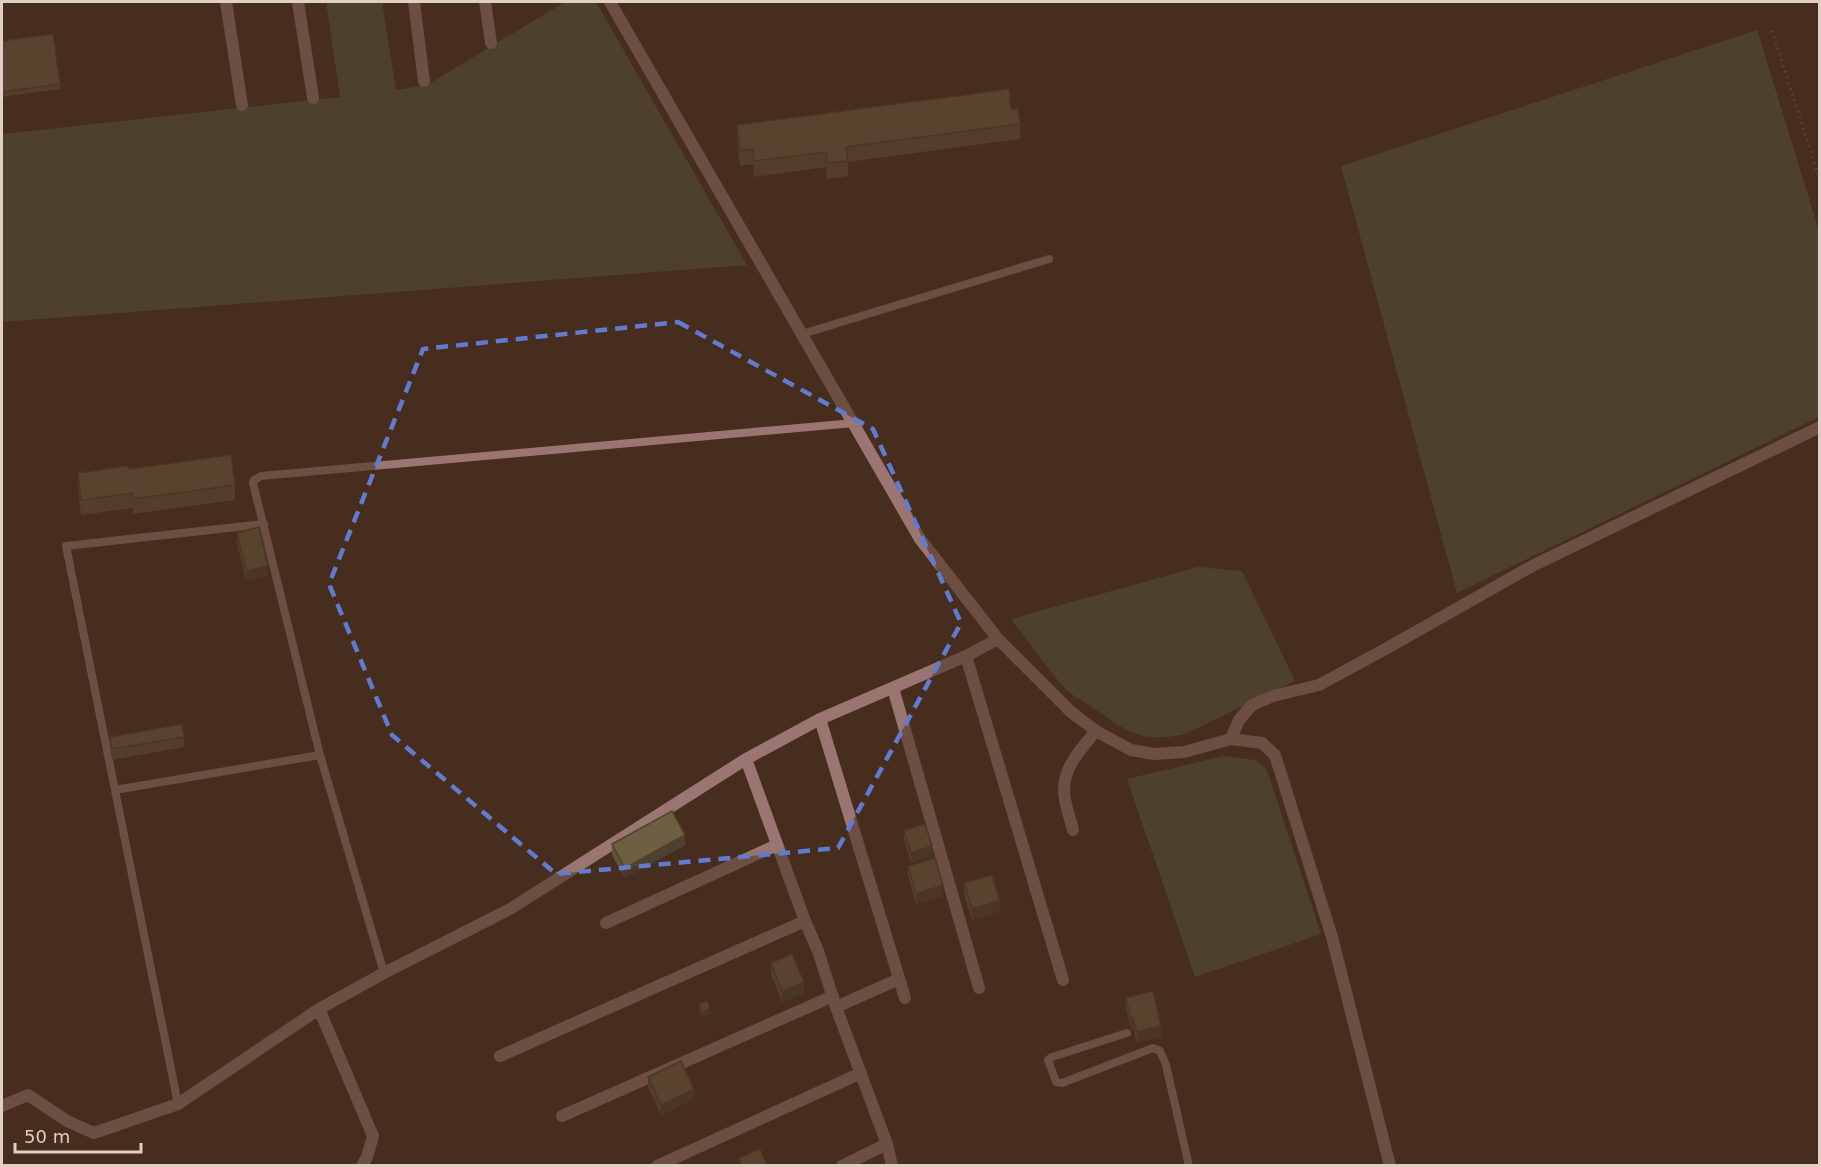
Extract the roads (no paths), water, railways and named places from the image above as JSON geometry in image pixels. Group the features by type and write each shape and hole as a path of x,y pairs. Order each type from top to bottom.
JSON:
{"street":[{"path":"226,2 242,105"},
{"path":"298,2 313,98"},
{"path":"414,2 424,81"},
{"path":"485,2 491,43"},
{"path":"610,2 920,539 998,639 1071,712 1096,731 1131,750 1154,754 1185,752 1231,740 1262,743 1275,755 1332,937 1390,1166"},
{"path":"1231,740 1239,720 1252,705 1273,696 1319,685 1389,648 1532,566 1820,427"},
{"path":"2,1106 28,1095 67,1121 94,1133 178,1104 319,1010 384,973 510,909 746,759 820,719 966,656 998,639"},
{"path":"966,656 1063,980"},
{"path":"893,688 979,988"},
{"path":"820,719 905,998"},
{"path":"1073,830 1064,790 1066,776 1077,753 1096,731"},
{"path":"746,759 818,951 892,1166"},
{"path":"606,923 777,845"},
{"path":"500,1056 805,921"},
{"path":"562,1116 835,1002 899,978"},
{"path":"319,1010 373,1136 362,1166"},
{"path":"657,1166 861,1073"},
{"path":"842,1166 886,1144"}],"lane":[{"path":"802,334 1049,259"},
{"path":"384,973 320,755 254,483 257,477 854,423"},
{"path":"178,1104 66,546 264,524"},
{"path":"115,790 320,755"},
{"path":"1127,1033 1052,1057 1048,1060 1056,1082 1062,1083 1153,1048 1160,1051 1166,1065 1189,1166"}]}
